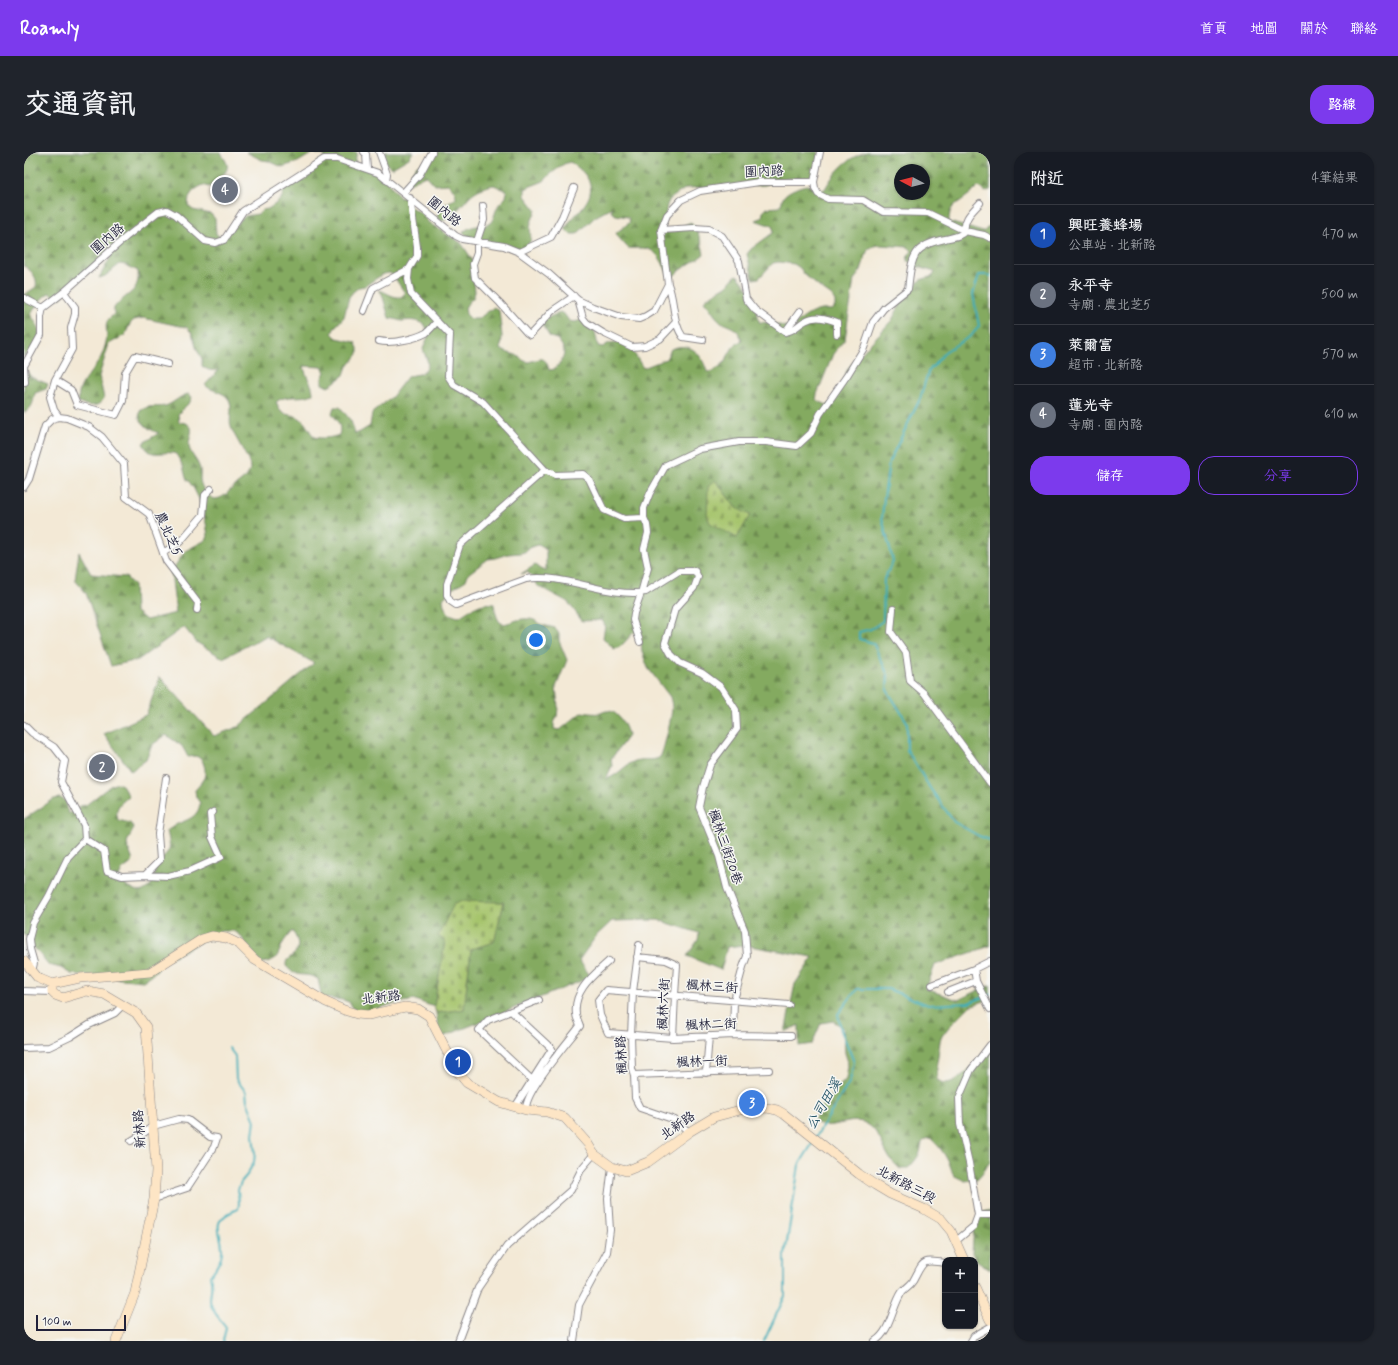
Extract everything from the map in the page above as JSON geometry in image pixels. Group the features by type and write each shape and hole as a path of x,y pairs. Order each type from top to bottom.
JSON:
{"main road":[{"name":"北新路","path":"52,988 80,978 150,972 202,939 212,936 226,938 239,944 255,960 326,1002 344,1010 357,1014 368,1015 405,1007 418,1009 429,1016 457,1071 467,1082 499,1102 526,1110 547,1112 565,1118 588,1144 594,1154 612,1167 626,1171 648,1162 689,1132 714,1117 727,1113 767,1108 777,1110 784,1114 822,1144"},
{"path":"24,961 38,978 52,988"},
{"name":"新林路","path":"52,988 55,995 63,998 87,991 104,994 136,1013 146,1027 156,1170 154,1199 135,1293 116,1341"},
{"name":"北新路三段","path":"822,1144 875,1185 941,1219 952,1230 963,1257"},
{"path":"978,1293 990,1320"}],"street":[{"path":"364,152 366,154 367,169"},
{"path":"379,152 388,174 386,180"},
{"path":"404,193 420,174 432,152"},
{"path":"820,152 814,182 818,194 828,199 863,200 883,212 928,213 965,231 984,235 990,238"},
{"name":"圍內路","path":"43,308 64,292 126,236 158,212 167,210 176,215 205,241 215,243 224,240 243,211 324,159 337,159 378,173 456,236 462,239 504,246 519,252 576,298 593,307 621,317 639,319 654,311 668,284"},
{"name":"圍內路","path":"661,230 667,215 681,200 700,191 759,182 814,182"},
{"path":"519,252 551,238 562,217 574,188"},
{"path":"410,198 417,247 417,256 409,269 408,279 411,294 450,335 448,376 454,385 483,402 545,470 556,475 583,474 589,479 604,510 624,519 644,518"},
{"path":"640,642 633,620 648,568 644,549 648,533 644,518 644,508 650,493 666,465 700,449 739,442 766,442 796,446 811,433 820,414 848,374 864,348 873,322 884,308 908,289 912,261 918,251 931,242 961,236 965,231 964,225 966,218 980,203"},
{"path":"483,206 484,220 477,241 477,253 473,264 475,278 530,335 552,311 576,298 583,318 587,323 632,347 645,346 660,339 676,322"},
{"path":"703,340 683,337 678,330 668,284 661,230 695,228 709,229 722,236 739,261 746,299 755,310 785,332 792,331 806,320 820,317 837,322 837,334"},
{"path":"364,311 373,288 409,269"},
{"path":"24,487 46,426 52,419 60,417 54,410 50,397 55,380 72,349 71,328 75,314 75,307 64,292"},
{"path":"24,300 43,308 40,317 41,335 24,366 25,382"},
{"path":"785,332 800,311"},
{"path":"379,341 387,343 398,342 426,332 437,321"},
{"path":"55,380 71,390 77,405 116,415 123,401 125,373 135,356 168,364"},
{"name":"農北芝5","path":"60,417 67,418 89,427 102,437 124,464 126,497 149,514 162,553 166,561 198,603 197,610"},
{"path":"545,470 460,546 447,584 447,595 450,601 456,605 526,579 536,577 618,592 641,593"},
{"path":"162,553 180,542 203,515 205,496 210,489"},
{"name":"楓林三街20巷","path":"641,593 646,592 679,571 694,571 698,577 694,588 675,609 665,643 671,654 680,663 702,673 721,687 736,710 737,729 710,765 699,807 719,856 727,888 745,931 747,956 734,1000"},
{"path":"893,609 891,632 906,653 910,681 924,693 990,783"},
{"path":"24,725 32,733 54,747 65,761 62,782 84,825 85,839 68,857 49,896 33,923 29,939 34,963 32,972"},
{"path":"145,875 160,860 158,834 166,778"},
{"path":"85,839 104,851 107,871 122,876 168,876 190,870 221,857 212,837 210,814 213,812"},
{"name":"楓林路","path":"639,945 633,992 631,1035 635,1098 640,1108 675,1120 689,1132"},
{"name":"楓林六街","path":"637,957 666,960 677,965 673,1038"},
{"path":"526,1110 526,1105 537,1082 580,1026 576,1014 578,999 583,986 609,961"},
{"path":"932,985 990,961"},
{"path":"974,968 976,981 990,1009"},
{"path":"948,992 976,981"},
{"path":"24,991 52,988"},
{"name":"楓林三街","path":"631,1035 608,1033 600,1015 598,1000 606,990 789,1005"},
{"path":"532,1080 479,1030 488,1020 539,1000"},
{"path":"733,1035 734,1000"},
{"path":"24,1048 50,1047 115,1013 123,1005"},
{"path":"511,1011 552,1049 515,1107"},
{"name":"楓林二街","path":"631,1035 673,1038 733,1035 791,1036"},
{"path":"706,1073 709,1036"},
{"path":"956,1241 974,1226 978,1215 969,1163 960,1124 959,1098 971,1070 990,1045"},
{"name":"楓林一街","path":"634,1075 769,1070"},
{"path":"130,1142 153,1126 179,1118 188,1120 210,1137 217,1138 214,1147 187,1188 154,1199"},
{"path":"458,1341 478,1288 507,1246 571,1190 582,1168 594,1154"},
{"path":"574,1341 579,1305 607,1252 610,1230 608,1198 612,1167"},
{"path":"978,1215 990,1215"},
{"path":"875,1341 885,1329 902,1292 912,1283 918,1269 924,1262 942,1263"},
{"path":"971,1341 974,1336 990,1327"}],"green space":[{"path":"24,152 221,152 227,164 226,171 209,187 203,185 196,189 190,195 188,206 193,210 211,214 215,219 216,234 222,238 245,216 258,214 262,210 268,209 278,202 282,197 284,190 293,183 304,180 314,172 312,167 326,156 313,153 298,162 282,167 269,161 262,160 246,152 357,152 355,161 358,167 377,168 400,198 405,196 410,207 421,213 429,223 461,243 472,259 475,292 473,298 465,308 466,314 471,319 478,319 494,307 499,311 502,336 501,349 528,362 543,359 546,361 549,370 555,369 563,357 563,347 557,339 550,337 540,322 560,312 565,315 569,321 575,322 581,320 590,326 595,332 598,346 603,347 609,343 616,342 629,345 643,368 666,359 671,349 684,347 690,348 699,355 707,372 714,371 724,363 733,347 742,340 737,331 721,322 704,301 712,294 726,286 737,275 746,285 756,303 759,322 772,323 790,328 804,317 814,312 831,310 835,307 835,301 832,296 819,287 794,264 779,262 773,263 759,278 753,279 747,254 751,249 774,232 772,225 755,220 762,218 763,212 767,208 779,207 783,197 786,194 802,186 808,185 820,191 825,189 837,171 848,161 867,152 990,152 990,190 986,192 978,187 951,209 949,222 983,232 990,225 990,946 935,965 926,989 958,1000 990,985 990,999 970,1006 942,1036 937,1064 937,1080 944,1083 952,1082 970,1069 990,1047 990,1160 985,1170 977,1179 965,1181 953,1175 950,1165 944,1155 930,1138 922,1142 919,1155 911,1165 906,1169 900,1169 891,1160 874,1130 865,1123 852,1121 826,1125 814,1121 819,1109 846,1079 848,1066 845,1053 843,1027 833,1021 821,1023 812,1044 799,1046 799,1025 785,1032 795,984 813,957 744,945 727,947 721,970 687,956 698,940 699,933 658,920 612,921 597,935 579,960 591,977 440,1038 436,1013 464,1009 471,949 494,941 503,902 445,941 434,1007 415,1000 391,1004 375,1010 356,1012 349,1002 322,998 318,979 294,973 286,966 287,960 296,952 298,946 296,937 292,931 284,941 275,958 273,960 261,963 239,934 233,931 221,931 165,961 153,974 143,981 71,974 61,968 49,965 24,934 24,819 54,799 60,798 66,801 66,808 69,814 80,806 86,805 110,786 117,783 122,785 129,796 117,809 117,816 118,820 130,823 134,828 127,843 133,862 122,870 119,877 128,888 141,892 149,887 153,881 156,864 169,850 167,831 171,827 196,814 200,803 196,797 195,790 204,779 205,767 201,758 195,756 188,757 182,746 166,735 152,745 146,760 131,771 104,734 146,715 160,677 214,736 238,727 314,663 266,636 223,658 196,642 184,627 138,660 111,666 86,593 75,580 79,552 91,574 126,577 134,586 135,611 146,620 176,613 171,572 185,551 204,541 208,536 199,499 193,487 186,478 183,466 176,454 150,452 143,443 159,433 150,429 143,423 139,418 140,411 150,407 161,407 168,405 188,394 192,397 190,402 178,414 179,422 186,423 190,426 191,432 189,445 190,450 200,468 201,485 213,499 222,497 244,479 249,472 250,465 231,427 231,404 229,400 225,395 210,389 205,385 219,370 210,370 202,366 202,359 196,347 192,333 186,327 143,318 134,320 130,324 125,335 109,344 99,376 104,398 99,404 93,406 79,403 82,384 98,363 104,350 107,338 106,327 108,320 114,315 114,308 118,303 134,289 137,284 138,271 126,265 120,264 105,276 99,278 115,249 112,244 60,299 49,293 38,302 31,315 38,326 39,335 36,343 24,357 24,295 36,287 34,275 24,266","holes":["881,245 908,247 912,251 908,255 907,261 913,263 917,267 935,272 933,276 920,280 912,289 907,291 892,320 848,368 833,405 827,405 816,400 817,394 833,354 845,339 854,280 861,270 868,249","390,273 405,293 401,297 398,297 379,290 382,294 389,318 401,321 414,321 425,325 429,334 423,349 428,363 426,369 420,374 408,376 392,397 372,413 370,426 355,434 351,421 340,407 334,407 332,413 339,426 339,435 326,438 314,437 301,419 281,411 276,402 280,399 289,397 303,397 313,394 313,390 304,366 322,367 325,372 322,378 322,384 328,387 344,375 346,369 358,354 358,348 355,342 337,338 332,333 344,317 349,297 353,292 359,287 365,286 383,274","715,480 736,508 708,487","537,545 543,546 546,551 546,571 535,565 521,574 528,572 538,586 568,602 582,621 602,620 605,625 603,638 614,649 620,647 634,632 641,640 642,652 648,668 670,697 672,704 672,713 660,757 635,761 610,778 606,779 612,766 611,759 628,736 627,732 624,724 618,716 611,711 601,713 582,712 560,730 554,729 558,707 556,687 567,660 559,641 559,634 555,628 543,625 531,619 522,619 506,624 502,623 496,614 494,604 489,603 471,609 459,617 452,615 447,611 444,606 443,599 452,589 466,580 468,574 488,559 508,554 521,553 527,551 531,547"]},
{"path":"386,152 413,152 409,158 392,168 385,162 384,157"},
{"path":"438,152 819,152 814,174 803,180 791,178 778,180 765,185 686,188 670,199 667,205 663,232 668,233 675,231 691,222 696,229 704,254 681,269 674,276 668,275 661,260 655,253 644,248 628,248 619,238 616,233 630,222 628,217 616,215 611,212 613,207 595,217 577,234 570,234 565,229 569,222 585,204 589,197 590,191 590,185 585,175 570,162 564,164 544,181 525,189 525,196 536,210 530,227 531,237 529,243 523,250 468,237 463,232 467,229 475,226 485,226 491,222 499,205 506,197 507,191 494,185 485,187 473,193 455,213 442,221 437,218 439,210 444,205 456,198 453,189 448,184 435,185 427,176 415,180 410,184 415,167"},
{"path":"24,367 31,377 48,384 46,389 35,393 31,407 24,413"},
{"path":"715,480 736,508 750,515 737,538 710,523 707,516 708,487"},
{"path":"462,901 504,902 494,942 471,949 464,1009 436,1013 434,1007 445,941 438,936 454,904"},
{"path":"986,1211 990,1211 990,1270 978,1261 978,1257 974,1257 972,1253 974,1227 980,1215"}],"waterway":[{"path":"990,276 979,275 973,294 979,326 971,336 946,351 928,372 920,399 889,462 882,518 893,561 884,579 883,621 871,629 859,632 859,639 873,643 888,675 887,690 907,722 907,750 930,788 954,822 979,836 990,840"},
{"name":"公司田溪","path":"816,1137 850,1081 854,1062 841,1030 838,1014 857,989 888,989 928,1005 968,1003 990,995"},
{"path":"223,1341 226,1327 213,1310 210,1303 212,1285 210,1276 215,1270 221,1257 222,1242 219,1230 221,1219 227,1214 238,1209 238,1190 241,1182 247,1175 254,1162 255,1153 253,1135 255,1121 247,1101 246,1092 236,1079 235,1056 229,1048"},
{"name":"公司田溪","path":"764,1341 785,1296 785,1255 799,1165 814,1141"}],"place":[{"name":"蓮光寺","path":"225,190"},
{"name":"永平寺","path":"102,767"},
{"name":"興旺養蜂場","path":"458,1062"},
{"name":"萊爾富","path":"752,1103"}]}
